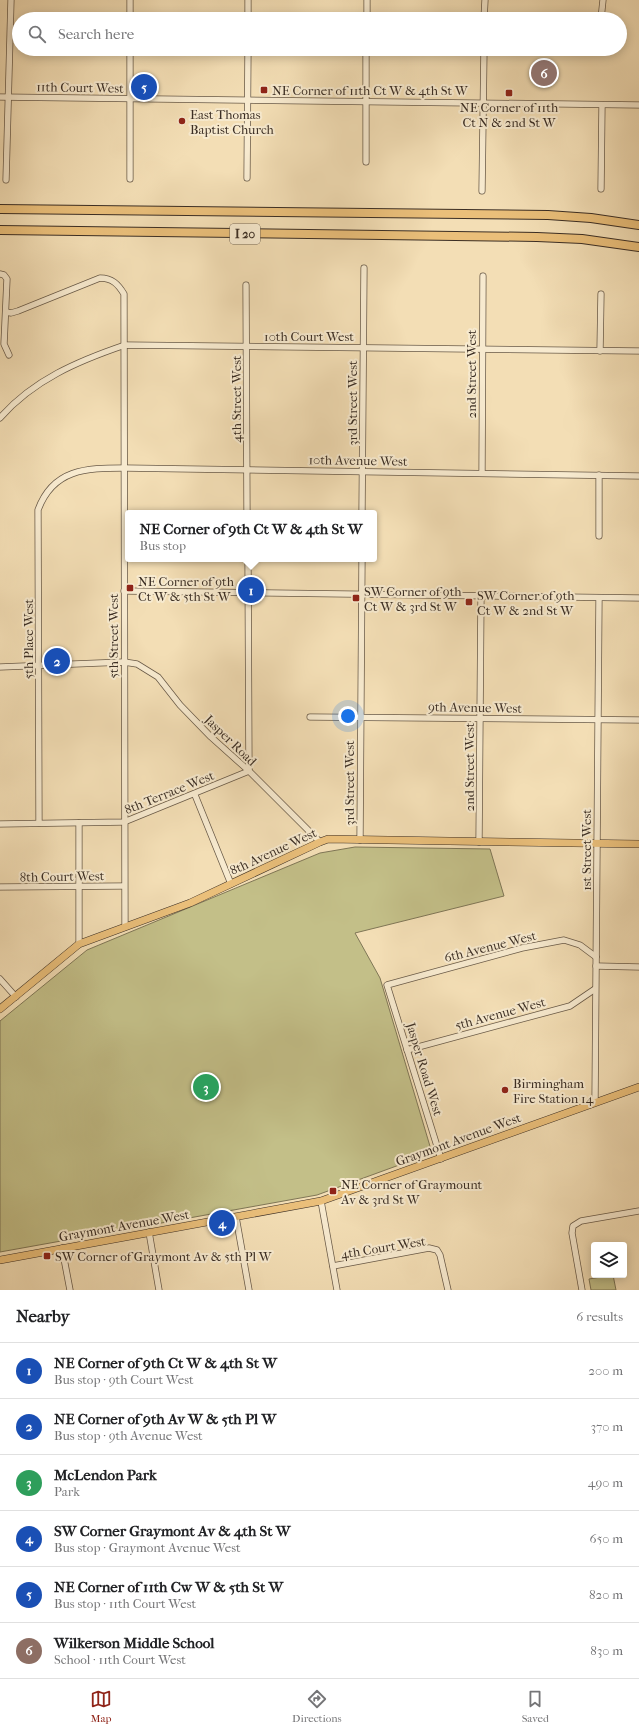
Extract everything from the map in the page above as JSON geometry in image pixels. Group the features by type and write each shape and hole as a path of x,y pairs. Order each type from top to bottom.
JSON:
{"highway":[{"path":"0,203 49,209"},
{"name":"I 20","path":"0,209 548,215 591,218 639,224"},
{"name":"I 20","path":"0,230 537,237 582,239 639,247"}],"main road":[{"name":"8th Avenue West","path":"0,1009 79,944 190,903 328,839 639,844"},
{"name":"Graymont Avenue West","path":"0,1260 321,1201 639,1087"}],"street":[{"path":"6,180 11,0"},
{"path":"130,0 130,12"},
{"path":"248,0 248,12"},
{"path":"367,0 367,12"},
{"path":"484,12 485,0"},
{"path":"602,0 602,12"},
{"path":"130,56 130,179"},
{"path":"247,178 248,56"},
{"path":"366,56 366,162"},
{"path":"482,191 484,56"},
{"name":"11th Court West","path":"0,97 639,105"},
{"path":"601,189 602,105"},
{"path":"0,157 7,157"},
{"name":"3rd Street West","path":"362,510 364,268"},
{"path":"0,274 4,275 7,279 4,344 9,355"},
{"name":"2nd Street West","path":"482,473 483,276"},
{"name":"5th Street West","path":"6,312 11,313 18,311 100,278 106,278 117,283 124,294 124,927"},
{"name":"4th Street West","path":"246,285 247,510"},
{"path":"600,351 601,294"},
{"name":"10th Court West","path":"0,418 10,406 29,390 50,377 85,359 125,345 639,351"},
{"name":"10th Avenue West","path":"76,472 90,468 124,468 639,476"},
{"name":"5th Place West","path":"39,823 38,510 42,501 56,482 76,472"},
{"path":"599,475 599,536"},
{"path":"248,562 249,771"},
{"name":"3rd Street West","path":"360,840 362,562"},
{"path":"124,591 639,598"},
{"name":"2nd Street West","path":"479,842 481,596"},
{"name":"1st Street West","path":"595,1102 599,598"},
{"path":"0,667 124,662"},
{"name":"Jasper Road","path":"124,662 137,664 158,677 180,705 320,842"},
{"name":"9th Avenue West","path":"310,717 639,720"},
{"name":"8th Terrace West","path":"0,824 124,822 195,795 249,771"},
{"path":"195,795 231,884"},
{"path":"79,823 79,944"},
{"name":"8th Court West","path":"0,888 124,886"},
{"name":"6th Avenue West","path":"387,985 522,948 564,940 580,945 596,957"},
{"path":"596,966 639,967"},
{"path":"0,979 16,997"},
{"name":"Jasper Road West","path":"387,985 441,1159"},
{"name":"5th Avenue West","path":"407,1050 570,1006 595,989"},
{"path":"321,1201 337,1290"},
{"path":"582,1290 572,1233 573,1226 581,1221 639,1211"},
{"path":"236,1217 249,1290"},
{"path":"149,1232 159,1290"},
{"path":"62,1248 70,1290"},
{"name":"4th Court West","path":"333,1266 429,1248 437,1250 440,1255 448,1290"}],"shaded area":[{"path":"355,847 490,849 504,896 355,933 380,978 432,1153 317,1195 0,1252 0,1021 87,950 320,853"},
{"path":"614,1278 616,1290 591,1290 589,1279"}],"place":[{"name":"Wilkerson Middle School","path":"544,73"},
{"name":"NE Corner of 11th Cw W & 5th St W","path":"144,87"},
{"name":"NE Corner of 11th Ct W & 4th St W","path":"264,90"},
{"name":"NE Corner of 11th Ct N & 2nd St W","path":"509,93"},
{"name":"East Thomas Baptist Church","path":"182,121"},
{"name":"NE Corner of 9th Ct W & 5th St W","path":"130,588"},
{"name":"NE Corner of 9th Ct W & 4th St W","path":"251,590"},
{"name":"SW Corner of 9th Ct W & 3rd St W","path":"356,598"},
{"name":"SW Corner of 9th Ct W & 2nd St W","path":"469,602"},
{"name":"NE Corner of 9th Av W & 5th Pl W","path":"57,661"},
{"name":"McLendon Park","path":"206,1087"},
{"name":"Birmingham Fire Station 14","path":"505,1090"},
{"name":"NE Corner of Graymount Av & 3rd St W","path":"333,1191"},
{"name":"SW Corner Graymont Av & 4th St W","path":"222,1223"},
{"name":"SW Corner of Graymont Av & 5th Pl W","path":"47,1256"}]}
